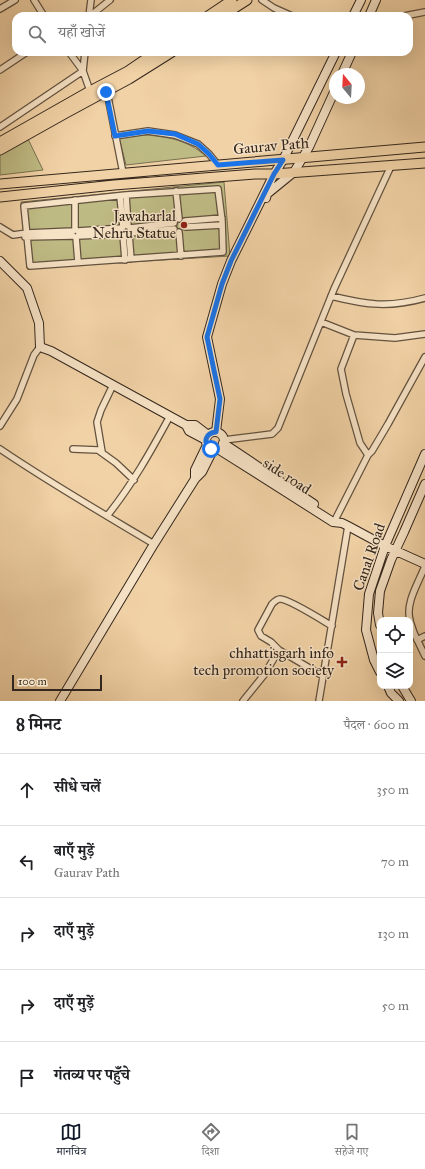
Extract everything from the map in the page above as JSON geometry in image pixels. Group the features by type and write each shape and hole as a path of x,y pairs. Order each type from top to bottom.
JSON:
{"main road":[{"path":"214,12 232,0"},
{"path":"228,12 247,0"},
{"path":"0,142 128,71 150,56"},
{"path":"0,150 129,79 166,56"},
{"name":"Gaurav Path","path":"0,184 425,147"},
{"path":"0,197 114,185 425,163"}],"street":[{"path":"0,9 15,0"},
{"path":"34,0 42,12"},
{"path":"90,12 91,0"},
{"path":"95,12 110,0"},
{"path":"262,0 283,12"},
{"path":"355,12 361,0"},
{"path":"370,12 376,0"},
{"path":"413,14 425,12"},
{"path":"0,70 21,56"},
{"path":"72,56 83,71 90,91 106,92 123,173"},
{"path":"0,127 83,71 85,56"},
{"path":"215,441 220,399 207,337 222,284 231,261 334,56"},
{"path":"345,68 350,56"},
{"path":"60,701 154,544 195,479 195,470 215,441 224,398 211,336 225,282 268,194 294,172 309,147 329,103"},
{"path":"115,136 148,131 175,134 198,144 218,165"},
{"path":"215,441 272,434 278,428 332,296 391,166"},
{"path":"218,190 223,221 223,252 30,266 24,206 123,195 176,192 218,190"},
{"path":"176,192 181,256"},
{"path":"123,195 128,259"},
{"path":"75,200 78,262"},
{"path":"0,226 13,235 76,234 126,231 223,221"},
{"path":"0,261 27,288 39,323 40,347 34,356 17,399 0,426"},
{"path":"332,296 354,302 379,305 408,302 425,298"},
{"path":"321,322 354,335 395,338 425,334"},
{"path":"354,335 341,369 346,394 360,444 368,455"},
{"name":"side road","path":"40,347 51,351 186,425 195,425 215,441 342,522 385,546 425,565"},
{"path":"319,701 332,626 342,522 368,455 388,424 425,357"},
{"path":"102,452 97,422 113,385"},
{"path":"107,516 122,498 134,480 170,416"},
{"path":"0,449 78,500 154,544"},
{"path":"73,449 98,450 102,452 134,480"},
{"name":"Canal Road","path":"377,666 366,630 369,594 385,546 425,454"},
{"name":"Canal Road","path":"379,617 380,591 395,550 425,484"},
{"path":"409,617 408,613 412,596 425,565"},
{"path":"323,676 279,650 271,642 261,636 258,630 267,611 275,601 280,599 296,605 332,626"},
{"path":"413,629 425,656"},
{"path":"417,640 425,636"},
{"path":"243,701 264,675 279,650"},
{"path":"390,689 399,701"},
{"path":"404,689 411,701"}],"shaded area":[{"path":"148,135 165,137 185,143 206,156 126,165 119,137"},
{"path":"28,139 43,170 0,175 0,150"},
{"path":"224,182 230,256 27,268 21,202"}],"place":[{"name":"Jawaharlal Nehru Statue","path":"184,225"},
{"name":"chhattisgarh info tech promotion society","path":"342,662"}],"route":[{"path":"106,92 115,136 148,131 175,134 198,144 218,165 283,160 274,174 231,261 222,284 207,337 220,399 216,432 208,434 206,440 208,447 211,449"}]}
